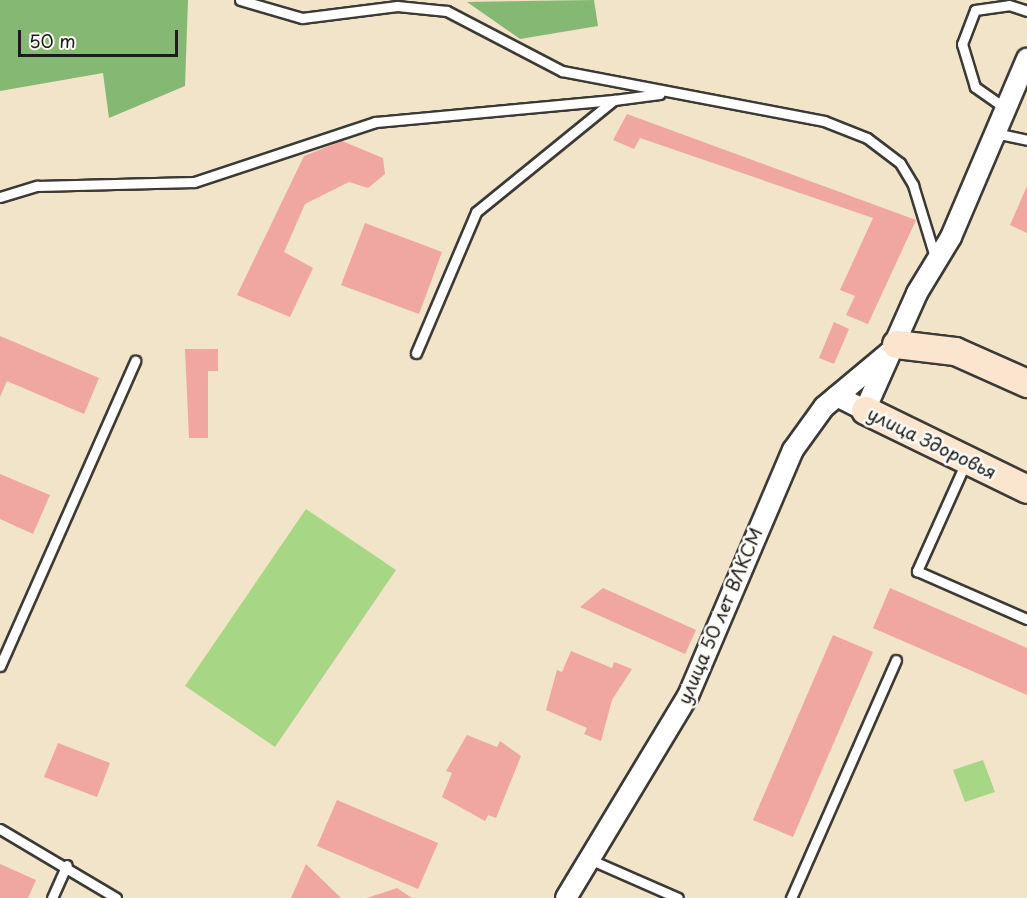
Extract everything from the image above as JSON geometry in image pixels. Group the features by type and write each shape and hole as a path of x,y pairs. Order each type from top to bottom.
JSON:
{"street":[{"name":"улица 50 лет ВЛКСМ","path":"865,410 995,133 1027,59"},
{"name":"улица 50 лет ВЛКСМ","path":"566,898 688,696 793,450 837,396 893,348"},
{"path":"893,348 955,351 1027,383"},
{"name":"улица Здоровья","path":"837,396 1027,489"}],"lane":[{"path":"240,0 302,18 397,6 447,11 491,29 537,63 669,93 806,116 867,138 900,164 913,185 936,260"},
{"path":"1005,108 975,87 962,44 975,10 1009,5 1027,11"},
{"path":"0,197 37,186 194,182 375,122 669,93"},
{"path":"416,353 476,212 614,100"},
{"path":"995,133 1027,140"},
{"path":"0,666 135,362"},
{"path":"967,460 917,571 1027,619"},
{"path":"791,898 896,660"},
{"path":"0,829 67,865 116,898"},
{"path":"588,859 678,898"},
{"path":"52,898 67,865"}],"green space":[{"path":"0,0 188,0 185,86 109,118 103,73 0,91"},
{"path":"594,0 598,26 520,39 467,2"},
{"path":"306,509 396,570 275,747 185,686"},
{"path":"983,760 995,792 965,802 953,770"}],"building":[{"path":"627,114 916,220 868,324 846,315 855,296 840,290 873,218 640,138 634,149 613,140"},
{"path":"342,141 383,158 385,174 368,188 349,182 305,204 284,252 313,268 290,317 237,295 304,156"},
{"path":"1027,186 1027,233 1010,225"},
{"path":"365,223 442,252 419,314 341,285"},
{"path":"834,322 849,329 834,364 819,358"},
{"path":"0,336 99,378 84,414 7,381 0,397"},
{"path":"185,349 218,349 218,371 208,371 208,438 189,438"},
{"path":"0,474 50,495 33,534 0,519"},
{"path":"603,588 696,630 685,654 580,607"},
{"path":"890,588 1027,648 1027,695 873,628"},
{"path":"833,635 873,652 793,837 753,820"},
{"path":"571,651 612,668 614,662 632,669 612,700 601,741 584,734 587,728 546,710 557,670 562,672"},
{"path":"467,735 497,747 500,741 521,756 496,818 488,815 485,821 442,797 452,773 446,771"},
{"path":"58,743 110,763 97,797 44,777"},
{"path":"337,800 438,843 418,889 317,846"},
{"path":"0,864 36,880 28,898 0,898"},
{"path":"306,864 341,898 291,898"},
{"path":"397,888 412,898 367,898"}]}
